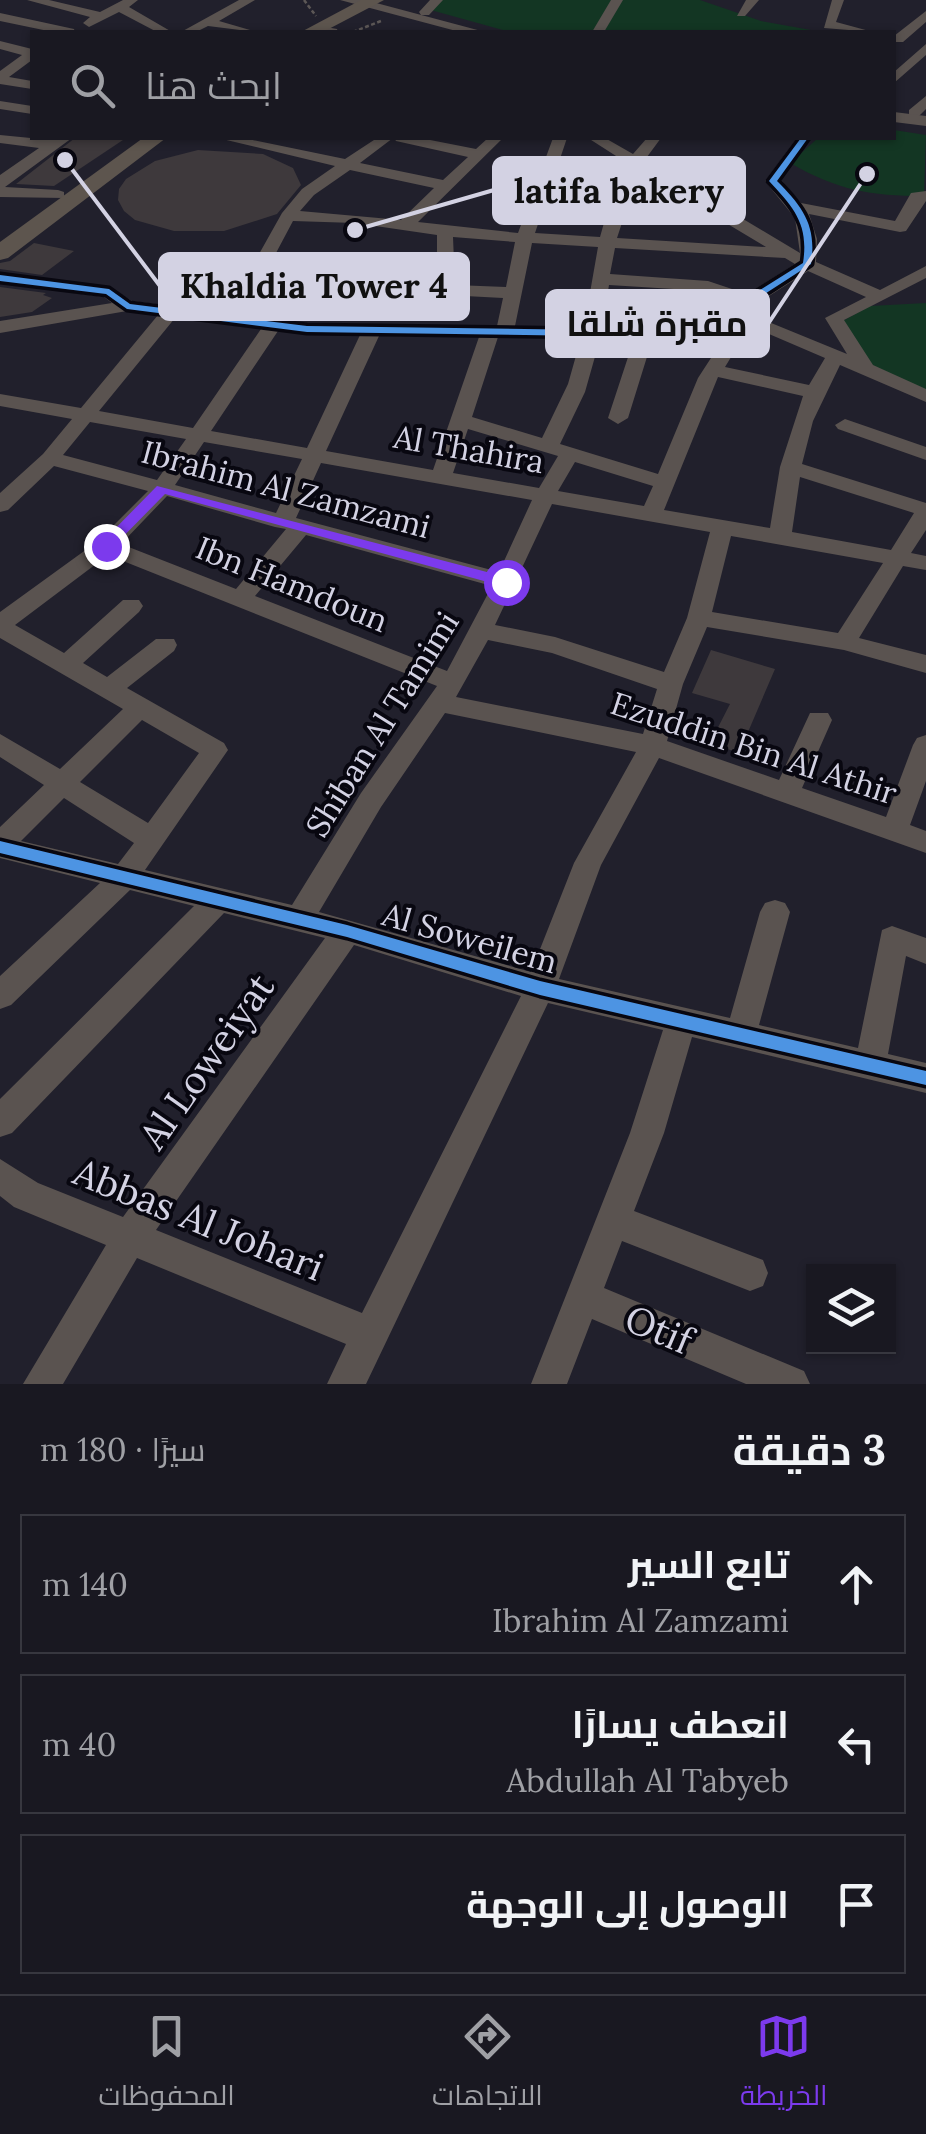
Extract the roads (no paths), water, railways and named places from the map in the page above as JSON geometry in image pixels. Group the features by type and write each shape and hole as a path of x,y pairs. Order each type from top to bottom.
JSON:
{"main road":[{"path":"327,30 376,2"},
{"path":"0,236 140,140"},
{"path":"0,254 153,140"}],"street":[{"path":"33,0 102,16"},
{"path":"191,30 249,0"},
{"path":"347,0 431,6 491,30"},
{"path":"599,30 618,0"},
{"path":"741,13 753,0"},
{"path":"838,0 829,25 856,30"},
{"path":"376,2 470,30"},
{"path":"74,30 125,3 159,30"},
{"path":"896,38 926,15"},
{"path":"0,17 61,30"},
{"path":"207,22 242,30"},
{"path":"896,38 926,46 896,77"},
{"path":"0,46 30,54"},
{"path":"0,78 30,56"},
{"path":"0,78 30,85"},
{"path":"0,105 30,110"},
{"path":"896,113 923,112"},
{"path":"0,139 59,141"},
{"path":"234,140 442,186"},
{"path":"272,148 283,140"},
{"path":"232,318 288,216 308,192 383,140"},
{"path":"410,140 477,154"},
{"path":"405,224 494,140"},
{"path":"441,478 513,293 524,237 559,140"},
{"path":"600,140 807,264 882,297"},
{"name":"Shiban Al Tamimi","path":"299,919 371,800 447,693 506,582 544,496 579,384 608,242 633,158 652,140"},
{"path":"652,514 713,370 748,310 807,264 812,242 801,208 773,181 803,140"},
{"path":"4,175 59,141"},
{"path":"715,208 722,171"},
{"path":"0,192 58,195"},
{"path":"801,208 900,226 917,196 926,196"},
{"path":"288,216 356,218 524,237 789,253"},
{"path":"445,230 446,290 513,293"},
{"path":"866,370 834,318 882,297 926,271"},
{"path":"0,278 109,292 127,306"},
{"path":"601,279 708,286 836,356 926,396"},
{"path":"0,327 127,306 372,332 591,333 662,338 702,315 748,310"},
{"path":"0,505 50,458 171,310"},
{"path":"0,996 126,878 215,750 0,626 106,546 162,489 272,324"},
{"path":"240,599 292,524 316,456 372,332"},
{"path":"618,418 644,337"},
{"path":"780,537 790,467 812,392 836,356"},
{"path":"713,370 812,392"},
{"name":"Al Thahira","path":"0,400 926,562"},
{"path":"461,420 663,482"},
{"path":"845,426 926,454"},
{"name":"Ibrahim Al Zamzami","path":"50,458 506,582"},
{"path":"790,467 925,514 844,642"},
{"path":"346,1384 540,988 588,863 654,746 670,684 699,618 722,527"},
{"name":"Ibn Hamdoun","path":"106,546 240,599 447,693"},
{"path":"66,665 131,606"},
{"path":"699,618 844,642 926,664"},
{"path":"481,630 555,645 670,684"},
{"path":"109,689 166,645"},
{"name":"Ezuddin Bin Al Athir","path":"447,693 654,746 926,842"},
{"path":"0,845 140,707"},
{"path":"786,793 819,720"},
{"path":"0,744 152,840"},
{"path":"894,831 926,744"},
{"name":"Al Soweilem","path":"0,845 347,931 540,988 926,1078"},
{"path":"0,1122 219,900"},
{"path":"740,1036 776,912"},
{"name":"Al Loweiyat","path":"42,1384 130,1237 347,931"},
{"path":"870,1064 889,981 892,939 926,951"},
{"path":"549,1382 647,1133 681,1021"},
{"name":"Abbas Al Johari","path":"0,1175 26,1195 370,1335"},
{"path":"613,1220 750,1273"},
{"name":"Otif","path":"582,1297 790,1384"}],"place":[{"name":"Khaldia Tower 4","path":"65,160"},
{"name":"مقبرة شلقا","path":"867,174"},
{"name":"latifa bakery","path":"355,230"}]}
